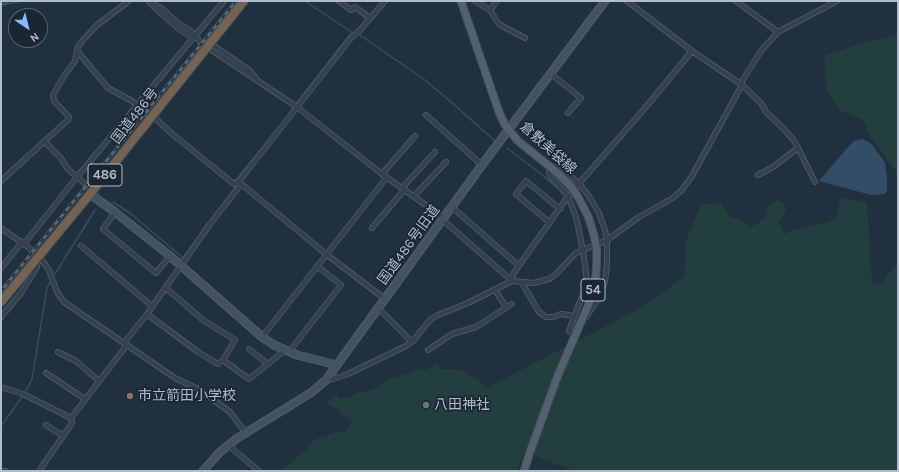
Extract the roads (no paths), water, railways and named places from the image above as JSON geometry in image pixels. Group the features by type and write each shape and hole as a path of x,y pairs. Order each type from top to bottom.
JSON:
{"highway":[{"name":"国道486号","path":"1,302 92,192 151,116 210,47 244,1"}],"main road":[{"name":"倉敷美袋線","path":"461,1 499,112 508,130 518,141 565,180 578,197 588,216 596,242 597,266 591,299 558,375 524,471"}],"street":[{"path":"1,2 6,1"},
{"path":"1,181 69,118 54,101 53,95 75,61 78,47 97,25 129,1"},
{"path":"1,268 224,1"},
{"path":"339,1 351,10 355,6 370,18"},
{"path":"39,471 72,423 71,418 238,187 236,183 351,38 361,29 385,1"},
{"path":"475,1 490,10 502,26 525,38"},
{"path":"490,10 497,1"},
{"name":"国道486号旧道","path":"203,471 228,445 312,392 326,380 482,165 605,1"},
{"path":"627,1 692,51 742,85 761,103 766,112 795,142 815,182"},
{"path":"736,1 778,32"},
{"path":"600,243 607,240 639,217 673,198 682,190 692,176 742,85 742,81 761,51 778,32 837,1"},
{"path":"148,2 161,8 179,24 195,35 200,42 250,70 258,81"},
{"path":"148,2 179,30 190,36"},
{"path":"210,47 296,106 384,175 414,196 443,219 512,282"},
{"path":"577,185 645,108 692,51"},
{"path":"78,52 108,88 132,101 385,299"},
{"path":"551,74 581,98 568,113"},
{"path":"426,115 482,165"},
{"path":"262,336 351,224 384,175 415,136"},
{"path":"44,142 60,157 68,169 92,192 170,256 262,336 296,355 337,365"},
{"path":"758,174 773,167 798,148"},
{"path":"372,228 435,152"},
{"path":"414,196 446,162"},
{"path":"575,335 569,331 586,289 587,282 583,250 576,217 569,195 550,176 548,165 561,169 588,195 599,213 607,240 607,265 605,280 598,299 579,326"},
{"path":"550,223 516,194 526,182 560,209"},
{"path":"512,282 513,274 569,195"},
{"path":"452,207 519,266"},
{"path":"115,212 103,229 156,273 170,256"},
{"path":"1,228 39,256 49,270 57,292 64,302 175,378 200,390 230,412 246,433"},
{"path":"81,246 152,306"},
{"path":"326,380 348,374 406,346 413,341 430,320 438,314 512,282 534,283 549,279 555,275 576,253 590,247"},
{"path":"1,317 21,293 37,267 39,256"},
{"path":"223,360 249,379 287,351 340,285 317,266"},
{"path":"522,283 539,312 546,317 553,317 561,314 574,317"},
{"path":"147,314 198,352 218,364 223,360 235,340 203,320 166,288"},
{"path":"495,290 506,307"},
{"path":"428,350 452,334 476,327 512,304"},
{"path":"378,309 410,340 413,341"},
{"path":"249,349 268,364"},
{"path":"58,352 76,361 99,380"},
{"path":"46,373 86,399"},
{"path":"1,387 24,394 71,418"},
{"path":"46,425 63,436"},
{"path":"228,445 259,471"},
{"path":"248,471 253,465"}],"water":[{"path":"862,139 872,144 885,163 887,190 885,194 871,195 819,181 854,141"}],"waterway":[{"path":"1,5 23,1"},
{"path":"305,1 353,33"},
{"path":"292,109 352,32"},
{"path":"360,35 425,80 495,141"},
{"path":"235,181 277,130"},
{"path":"507,148 562,192"},
{"path":"209,222 235,188 235,185"},
{"path":"113,202 130,213 183,258 196,240"},
{"path":"55,274 95,210"},
{"path":"1,426 25,393 32,379 47,288 50,282"}],"railway":[{"path":"1,291 236,1"}],"place":[{"name":"市立箭田小学校","path":"130,396"},
{"name":"八田神社","path":"426,405"}]}
